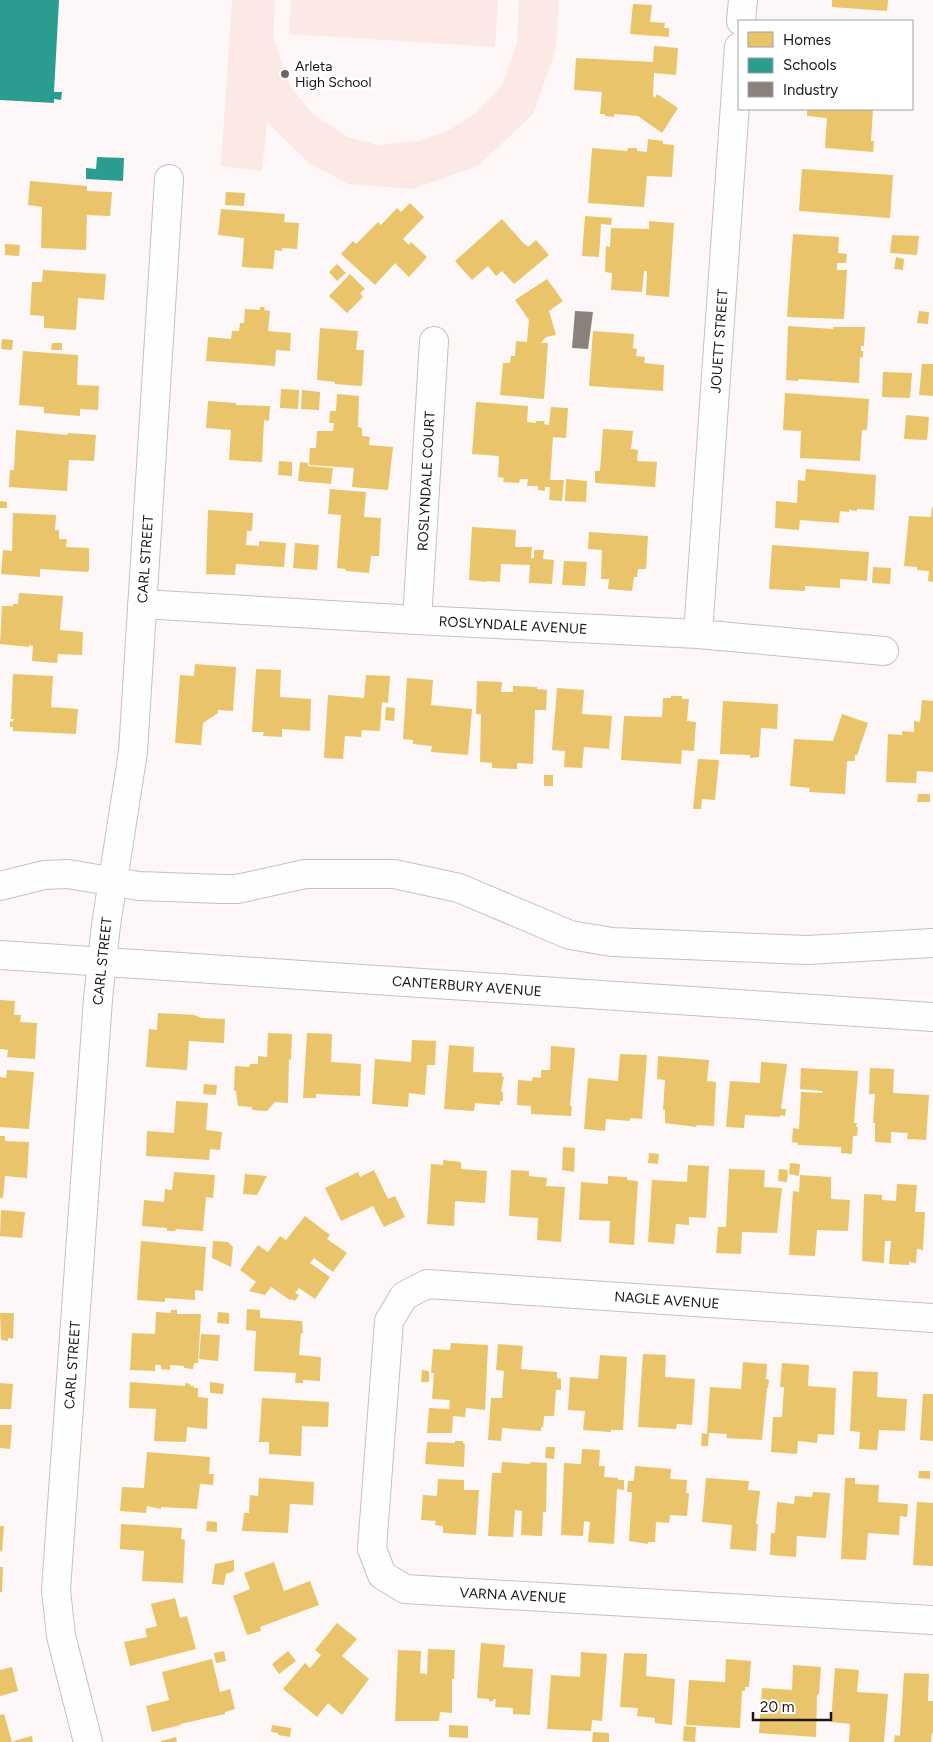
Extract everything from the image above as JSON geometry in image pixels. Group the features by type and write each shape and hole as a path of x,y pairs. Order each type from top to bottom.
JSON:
{"street":[{"path":"741,20 742,0"},
{"name":"JOUETT STREET","path":"698,634 738,61"},
{"name":"CARL STREET","path":"88,1742 61,1636 56,1590 97,1009 132,752 169,179"},
{"name":"ROSLYNDALE COURT","path":"417,620 434,341"},
{"name":"ROSLYNDALE AVENUE","path":"142,604 698,634 884,651"},
{"path":"0,886 44,875 68,874 139,886 237,889 305,874 394,874 459,888 570,935 612,942 807,950 933,943"},
{"name":"CANTERBURY AVENUE","path":"0,955 933,1017"},
{"name":"NAGLE AVENUE","path":"404,1296 427,1284 933,1318"},
{"name":"VARNA AVENUE","path":"404,1296 389,1321 372,1549 382,1576 405,1589 933,1620"}],"shaded area":[{"path":"232,0 275,0 273,38 290,86 312,113 347,137 378,145 420,141 451,129 476,113 502,85 517,43 519,0 559,0 556,49 533,114 478,166 412,189 348,184 309,163 267,122 262,171 221,166"},
{"path":"291,0 498,0 495,47 289,34"}],"building: Homes":[{"path":"832,0 888,0 887,11 832,7"},
{"path":"633,4 652,5 650,22 665,23 664,28 669,28 669,37 630,34"},
{"path":"654,46 678,48 676,75 654,73 653,96 655,98 657,94 678,108 662,133 638,116 614,114 614,117 600,114 602,92 574,90 576,58 653,62"},
{"path":"807,110 873,110 871,141 874,141 873,152 825,148 827,118 807,116"},
{"path":"648,139 674,145 672,177 647,176 644,207 588,203 592,148 627,151 628,148 637,148 637,151 647,152"},
{"path":"802,169 893,175 890,218 799,211"},
{"path":"30,181 87,186 87,191 112,192 110,216 87,215 86,250 41,248 42,207 28,205"},
{"path":"226,192 245,193 244,206 225,205"},
{"path":"410,203 424,217 403,239 409,245 411,242 427,257 409,277 395,263 375,285 341,254 353,241 356,244 378,222 381,225 397,208 401,212"},
{"path":"221,209 285,214 284,222 299,223 297,249 282,248 282,251 275,250 273,269 242,267 244,238 218,235"},
{"path":"585,216 612,218 611,225 601,224 599,257 582,256"},
{"path":"502,219 525,245 528,247 536,240 549,255 514,284 502,271 496,276 488,266 472,280 455,261"},
{"path":"649,221 674,223 669,297 646,295 647,271 644,271 642,292 611,290 612,273 605,272 606,246 610,247 611,228 649,229"},
{"path":"793,234 839,237 838,253 847,254 846,263 837,263 837,270 847,270 844,319 787,317"},
{"path":"892,235 919,236 917,255 890,253"},
{"path":"5,244 20,245 19,256 5,255"},
{"path":"896,257 904,259 903,270 894,269"},
{"path":"337,264 346,273 337,281 329,272"},
{"path":"43,270 106,274 104,300 78,298 76,330 44,328 44,316 30,315 32,282 42,282"},
{"path":"350,274 365,289 360,293 363,297 347,313 329,296"},
{"path":"547,279 563,301 549,311 556,335 546,337 541,343 548,343 544,399 500,395 503,363 510,363 511,356 515,356 516,341 527,342 529,320 515,300"},
{"path":"260,307 265,307 264,310 270,311 268,331 291,333 290,351 276,350 275,366 206,361 208,337 231,339 232,331 239,331 240,323 244,323 245,309 260,310"},
{"path":"919,311 929,312 928,324 917,323"},
{"path":"788,326 833,329 833,327 865,327 864,346 861,346 863,358 860,357 859,383 786,380"},
{"path":"320,328 358,331 356,350 364,350 362,386 335,384 335,382 317,380"},
{"path":"593,331 634,334 633,348 637,349 636,356 645,357 644,363 664,365 663,391 589,386"},
{"path":"2,339 13,340 12,350 1,349"},
{"path":"52,343 62,343 62,350 51,350"},
{"path":"23,351 78,355 77,385 99,386 98,410 80,409 80,416 44,413 44,407 19,405"},
{"path":"922,364 933,364 933,396 919,395"},
{"path":"883,372 912,373 910,398 882,397"},
{"path":"281,389 299,390 298,409 280,408"},
{"path":"302,390 320,392 319,410 301,409"},
{"path":"785,393 869,399 867,430 862,430 860,461 800,458 801,431 783,430"},
{"path":"337,394 359,396 358,427 362,428 362,436 370,437 369,445 393,447 388,490 352,487 354,468 309,465 310,448 316,448 317,431 333,431 334,423 329,423 330,411 336,411"},
{"path":"208,401 236,403 236,405 270,406 269,421 264,420 262,462 229,460 231,430 206,428"},
{"path":"476,402 528,406 527,422 545,421 544,424 549,425 551,407 568,408 566,438 553,437 550,480 564,480 562,501 549,500 550,487 545,487 545,491 538,490 538,486 527,486 528,479 520,479 519,483 503,482 504,478 498,477 499,456 472,454"},
{"path":"906,415 929,417 927,440 904,439"},
{"path":"603,429 633,431 631,449 638,450 637,461 657,462 655,487 595,483 595,471 600,471"},
{"path":"16,430 67,435 68,433 96,435 94,461 69,460 67,491 9,487 10,470 14,470"},
{"path":"279,461 292,462 292,476 278,475"},
{"path":"300,462 308,463 308,466 333,468 331,484 298,481"},
{"path":"806,469 876,475 874,510 840,511 839,523 800,520 799,530 775,528 776,501 797,503 798,480 805,481"},
{"path":"566,479 587,481 586,502 565,501"},
{"path":"330,489 366,492 364,517 381,518 379,556 371,556 369,573 346,571 346,569 337,568 341,515 328,514"},
{"path":"0,501 7,502 7,508 0,508"},
{"path":"932,507 933,582 928,581 929,571 917,570 917,567 904,566 909,516 931,517"},
{"path":"208,510 253,513 252,531 247,531 246,545 259,546 259,541 286,543 284,567 236,564 235,575 206,574"},
{"path":"13,513 56,515 55,530 59,530 59,539 67,539 66,547 89,548 88,572 40,569 40,577 1,574 3,550 12,551"},
{"path":"472,527 516,530 515,547 532,547 531,558 534,558 534,550 544,550 543,559 554,560 552,584 529,583 530,565 501,564 500,582 469,580"},
{"path":"589,532 648,536 646,569 638,569 637,577 634,577 632,591 608,589 609,579 601,579 602,550 588,549"},
{"path":"295,543 319,545 317,570 293,568"},
{"path":"772,545 869,552 867,581 840,579 840,588 805,586 805,591 769,589"},
{"path":"564,561 587,562 585,586 562,585"},
{"path":"873,567 891,568 890,584 872,583"},
{"path":"19,593 63,596 60,630 83,632 82,655 58,654 57,663 32,661 33,646 0,644 2,606 18,604"},
{"path":"195,664 236,667 233,711 218,710 218,713 203,723 201,745 175,743 180,675 194,676"},
{"path":"256,669 281,670 280,697 311,699 310,731 282,729 282,737 263,736 264,732 252,732"},
{"path":"13,674 53,676 51,707 78,709 76,734 13,731 13,727 10,727 10,721 13,722 14,719 11,719"},
{"path":"366,675 390,676 388,703 382,702 380,731 362,730 361,737 345,736 343,759 324,758 328,695 364,698"},
{"path":"407,678 433,680 431,705 472,709 468,755 431,752 432,746 413,744 413,740 403,739"},
{"path":"477,681 502,682 501,692 513,692 513,686 537,687 537,689 547,690 546,710 535,710 533,764 517,763 517,769 492,768 492,763 480,762 481,714 476,714"},
{"path":"557,688 584,690 582,714 612,716 609,749 584,747 582,768 564,767 565,751 552,750"},
{"path":"671,696 682,696 682,699 689,699 687,721 696,722 694,751 682,750 681,764 621,760 624,716 662,717 663,698 671,698"},
{"path":"922,700 933,701 933,772 917,771 916,783 886,782 888,734 902,735 902,731 914,732 914,721 920,722"},
{"path":"723,701 778,704 777,729 761,728 759,757 750,758 750,755 720,754"},
{"path":"386,707 395,708 394,721 385,720"},
{"path":"842,714 868,723 857,755 855,755 855,761 847,761 845,794 809,792 810,788 790,786 794,739 833,741"},
{"path":"698,759 719,760 715,800 702,799 701,809 693,809"},
{"path":"544,775 553,775 553,786 544,786"},
{"path":"918,794 930,794 930,802 917,802"},
{"path":"0,1000 15,1001 14,1015 21,1015 20,1022 37,1023 35,1059 7,1057 8,1050 0,1049"},
{"path":"158,1013 225,1019 224,1043 189,1041 187,1070 146,1067 149,1029 157,1030"},
{"path":"268,1033 292,1034 291,1060 289,1059 288,1103 275,1102 267,1111 252,1110 252,1107 238,1106 236,1091 234,1091 235,1066 249,1067 250,1064 258,1064 258,1056 267,1057"},
{"path":"307,1033 332,1034 331,1062 361,1064 360,1096 316,1094 316,1098 303,1098"},
{"path":"412,1040 436,1041 435,1065 427,1065 425,1095 409,1093 408,1107 372,1104 375,1059 411,1062"},
{"path":"449,1045 474,1047 473,1072 502,1073 502,1077 504,1077 501,1092 503,1092 503,1101 500,1101 500,1105 475,1103 474,1111 444,1109"},
{"path":"551,1046 575,1048 570,1106 572,1106 571,1116 531,1114 531,1106 517,1105 518,1080 532,1081 533,1077 541,1078 541,1070 550,1070"},
{"path":"620,1054 647,1055 642,1119 630,1118 630,1121 606,1119 605,1131 584,1129 588,1078 618,1081"},
{"path":"658,1056 709,1060 707,1081 716,1082 714,1126 697,1125 696,1127 665,1123 665,1110 663,1110 665,1080 657,1079"},
{"path":"761,1062 787,1064 781,1109 786,1109 785,1116 745,1115 744,1128 726,1127 730,1081 760,1083"},
{"path":"801,1068 858,1071 854,1123 857,1123 856,1127 858,1127 857,1136 853,1136 852,1154 841,1153 841,1147 798,1145 798,1143 792,1142 793,1128 799,1129 801,1092 822,1093 823,1091 800,1089"},
{"path":"870,1068 894,1069 893,1093 929,1095 926,1140 907,1139 908,1133 891,1132 891,1143 875,1142 875,1123 873,1123 875,1094 869,1094"},
{"path":"7,1070 34,1072 29,1129 0,1127 0,1077 6,1078"},
{"path":"204,1084 217,1085 216,1095 203,1094"},
{"path":"176,1101 208,1103 206,1130 222,1132 220,1150 210,1149 209,1160 146,1156 147,1131 174,1133"},
{"path":"0,1136 5,1136 5,1141 29,1142 27,1178 5,1176 3,1198 0,1198"},
{"path":"563,1147 575,1148 574,1172 562,1170"},
{"path":"649,1153 659,1154 658,1164 648,1163"},
{"path":"443,1160 461,1162 461,1169 487,1171 485,1203 455,1201 454,1226 427,1224 431,1164 443,1165"},
{"path":"790,1163 800,1164 799,1176 789,1174"},
{"path":"688,1165 709,1166 706,1218 689,1217 689,1225 676,1224 674,1244 648,1242 652,1180 687,1182"},
{"path":"729,1169 765,1170 764,1187 782,1188 777,1233 742,1232 741,1254 716,1253 718,1227 726,1227"},
{"path":"779,1169 788,1170 787,1182 778,1181"},
{"path":"374,1170 388,1199 395,1196 405,1217 384,1227 373,1206 341,1221 325,1188 358,1172 360,1177"},
{"path":"511,1170 529,1171 529,1176 547,1178 546,1186 565,1187 561,1242 537,1240 538,1218 509,1216"},
{"path":"174,1172 215,1175 213,1198 206,1197 203,1231 176,1229 175,1231 167,1231 167,1228 142,1226 144,1200 164,1202 165,1189 172,1190"},
{"path":"245,1174 267,1176 257,1195 243,1194"},
{"path":"800,1175 831,1177 831,1199 850,1200 848,1231 817,1230 815,1256 789,1255 793,1191 799,1192"},
{"path":"608,1176 627,1177 627,1180 638,1181 634,1245 609,1243 610,1221 579,1220 581,1182 608,1184"},
{"path":"897,1184 917,1185 915,1212 925,1212 923,1250 917,1249 916,1263 909,1262 909,1265 889,1264 891,1241 885,1241 884,1263 862,1261 864,1194 882,1195 882,1200 896,1201"},
{"path":"1,1210 25,1212 22,1238 0,1236"},
{"path":"305,1216 330,1235 327,1239 347,1253 333,1272 314,1258 310,1263 330,1277 315,1299 299,1288 295,1293 299,1295 295,1301 290,1300 271,1287 265,1295 249,1291 256,1282 240,1270 258,1245 268,1252 280,1236 286,1240"},
{"path":"141,1241 206,1247 203,1291 195,1290 195,1300 165,1298 165,1302 137,1300"},
{"path":"213,1241 228,1242 233,1247 231,1267 212,1258"},
{"path":"247,1309 260,1310 260,1318 302,1321 303,1333 301,1333 299,1355 321,1357 320,1381 303,1380 303,1383 295,1383 296,1373 254,1371 256,1331 246,1330"},
{"path":"171,1310 177,1310 177,1314 201,1314 198,1363 194,1363 193,1369 170,1365 170,1370 161,1369 161,1365 155,1365 155,1371 130,1370 132,1333 155,1334 156,1312 171,1313"},
{"path":"218,1312 229,1313 229,1324 217,1323"},
{"path":"0,1313 14,1313 13,1339 8,1338 8,1341 1,1340"},
{"path":"201,1334 220,1335 218,1361 199,1359"},
{"path":"451,1343 488,1345 485,1410 466,1408 465,1417 453,1416 452,1433 427,1433 429,1408 449,1409 450,1400 432,1399 434,1373 431,1373 433,1349 450,1350"},
{"path":"498,1344 523,1346 521,1369 557,1372 557,1378 561,1379 561,1390 556,1390 554,1416 544,1416 541,1431 502,1428 501,1441 488,1440 491,1398 502,1398 504,1371 496,1370"},
{"path":"643,1354 666,1355 665,1377 695,1379 692,1425 677,1424 676,1429 638,1427"},
{"path":"600,1355 627,1357 623,1430 611,1430 611,1432 583,1430 585,1411 568,1410 570,1377 598,1379"},
{"path":"743,1362 767,1364 766,1379 769,1380 762,1440 726,1438 727,1434 709,1433 708,1446 701,1446 702,1433 707,1434 710,1387 741,1389"},
{"path":"782,1363 809,1365 808,1386 836,1388 834,1435 818,1434 817,1443 798,1441 797,1454 771,1452 773,1417 782,1417 784,1387 780,1387"},
{"path":"422,1370 429,1371 429,1382 421,1382"},
{"path":"853,1371 878,1372 877,1397 907,1399 905,1431 879,1430 877,1450 859,1449 860,1432 850,1431"},
{"path":"130,1382 185,1386 185,1383 198,1388 198,1397 208,1398 207,1429 187,1427 186,1442 154,1441 156,1409 129,1408"},
{"path":"210,1382 224,1384 223,1394 210,1393"},
{"path":"0,1383 13,1384 11,1409 0,1409"},
{"path":"923,1394 933,1394 933,1441 920,1440"},
{"path":"262,1398 329,1402 328,1427 302,1426 301,1456 269,1454 269,1442 259,1442"},
{"path":"0,1425 12,1425 10,1449 0,1448"},
{"path":"455,1441 463,1441 465,1444 464,1467 425,1464 427,1442 455,1443"},
{"path":"546,1447 555,1447 554,1459 545,1458"},
{"path":"582,1449 600,1450 599,1466 605,1466 604,1477 624,1480 624,1490 617,1489 614,1544 588,1542 590,1522 584,1521 583,1536 561,1535 564,1463 581,1464"},
{"path":"147,1452 210,1457 209,1474 214,1474 213,1485 200,1484 197,1509 161,1507 161,1509 147,1506 146,1513 120,1511 122,1487 144,1488"},
{"path":"502,1462 547,1463 546,1512 543,1512 542,1536 521,1535 522,1511 515,1510 513,1537 488,1536 492,1473 501,1473"},
{"path":"635,1466 671,1469 670,1479 687,1480 686,1493 689,1493 687,1516 670,1515 669,1523 656,1522 655,1542 648,1542 648,1544 629,1541 632,1492 627,1492 628,1481 633,1481 634,1479"},
{"path":"919,1471 930,1471 930,1479 918,1478"},
{"path":"259,1478 314,1482 313,1505 290,1504 288,1533 242,1531 244,1513 249,1513 250,1495 258,1496"},
{"path":"706,1478 749,1481 748,1490 760,1491 756,1524 758,1524 756,1551 730,1549 732,1525 702,1522"},
{"path":"845,1478 855,1478 855,1484 879,1485 878,1502 908,1504 907,1517 900,1516 899,1535 868,1533 866,1560 841,1559"},
{"path":"438,1479 464,1480 464,1490 479,1490 476,1535 443,1533 443,1526 435,1525 436,1521 421,1520 423,1495 437,1496"},
{"path":"813,1492 830,1493 826,1538 797,1536 796,1557 770,1555 771,1533 775,1533 777,1502 794,1504 795,1496 812,1497"},
{"path":"917,1502 933,1503 933,1566 913,1565"},
{"path":"207,1521 217,1522 217,1532 206,1531"},
{"path":"121,1524 182,1528 181,1539 185,1540 183,1583 142,1581 144,1551 120,1549"},
{"path":"0,1526 4,1526 2,1552 0,1551"},
{"path":"234,1560 234,1571 226,1574 224,1585 212,1584 215,1564"},
{"path":"274,1562 284,1591 310,1581 319,1605 260,1627 261,1631 247,1635 233,1596 250,1589 244,1573"},
{"path":"0,1567 3,1567 2,1592 0,1592"},
{"path":"175,1598 180,1618 187,1616 196,1649 130,1666 124,1642 147,1637 145,1629 157,1626 151,1604"},
{"path":"337,1623 357,1639 342,1656 369,1679 342,1715 328,1703 317,1717 283,1689 305,1663 310,1668 321,1655 315,1650"},
{"path":"481,1643 505,1645 503,1667 533,1669 530,1715 513,1714 513,1708 495,1707 496,1699 489,1701 489,1699 477,1698"},
{"path":"428,1649 455,1650 454,1679 452,1679 452,1713 440,1712 439,1721 395,1721 398,1650 421,1651 420,1673 427,1674"},
{"path":"224,1651 226,1661 216,1663 214,1653"},
{"path":"288,1651 296,1661 279,1674 272,1664"},
{"path":"581,1652 607,1654 602,1721 592,1720 591,1731 547,1729 551,1675 580,1677"},
{"path":"624,1653 647,1654 646,1676 675,1679 672,1725 655,1723 655,1718 637,1716 638,1708 620,1707"},
{"path":"212,1659 220,1692 230,1689 235,1709 225,1712 225,1714 152,1732 146,1706 169,1700 162,1672"},
{"path":"726,1659 751,1661 749,1687 745,1687 745,1691 742,1691 740,1728 686,1725 689,1680 725,1682"},
{"path":"793,1665 821,1667 819,1694 817,1695 816,1737 759,1733 762,1688 792,1690"},
{"path":"12,1667 18,1691 0,1696 0,1670"},
{"path":"835,1668 859,1670 857,1692 888,1694 884,1742 849,1742 850,1724 831,1722"},
{"path":"904,1673 929,1674 928,1701 933,1701 933,1733 931,1742 894,1742 895,1735 900,1736"},
{"path":"4,1714 12,1742 0,1742 0,1715"},
{"path":"272,1725 291,1728 290,1737 271,1732"},
{"path":"449,1725 468,1726 468,1738 449,1737"},
{"path":"684,1726 696,1727 695,1742 683,1741"},
{"path":"593,1732 609,1733 609,1742 592,1742"},
{"path":"32,1736 33,1742 14,1742 14,1741"},
{"path":"176,1737 177,1742 161,1742 161,1741"}],"building: Schools":[{"path":"0,0 59,0 54,92 62,92 61,100 54,99 54,103 0,100"},
{"path":"97,157 124,158 123,181 86,179 86,168 96,169"}],"building: Industry":[{"path":"575,311 593,312 588,349 572,348"}],"place":[{"name":"Arleta High School","path":"285,74"}]}
